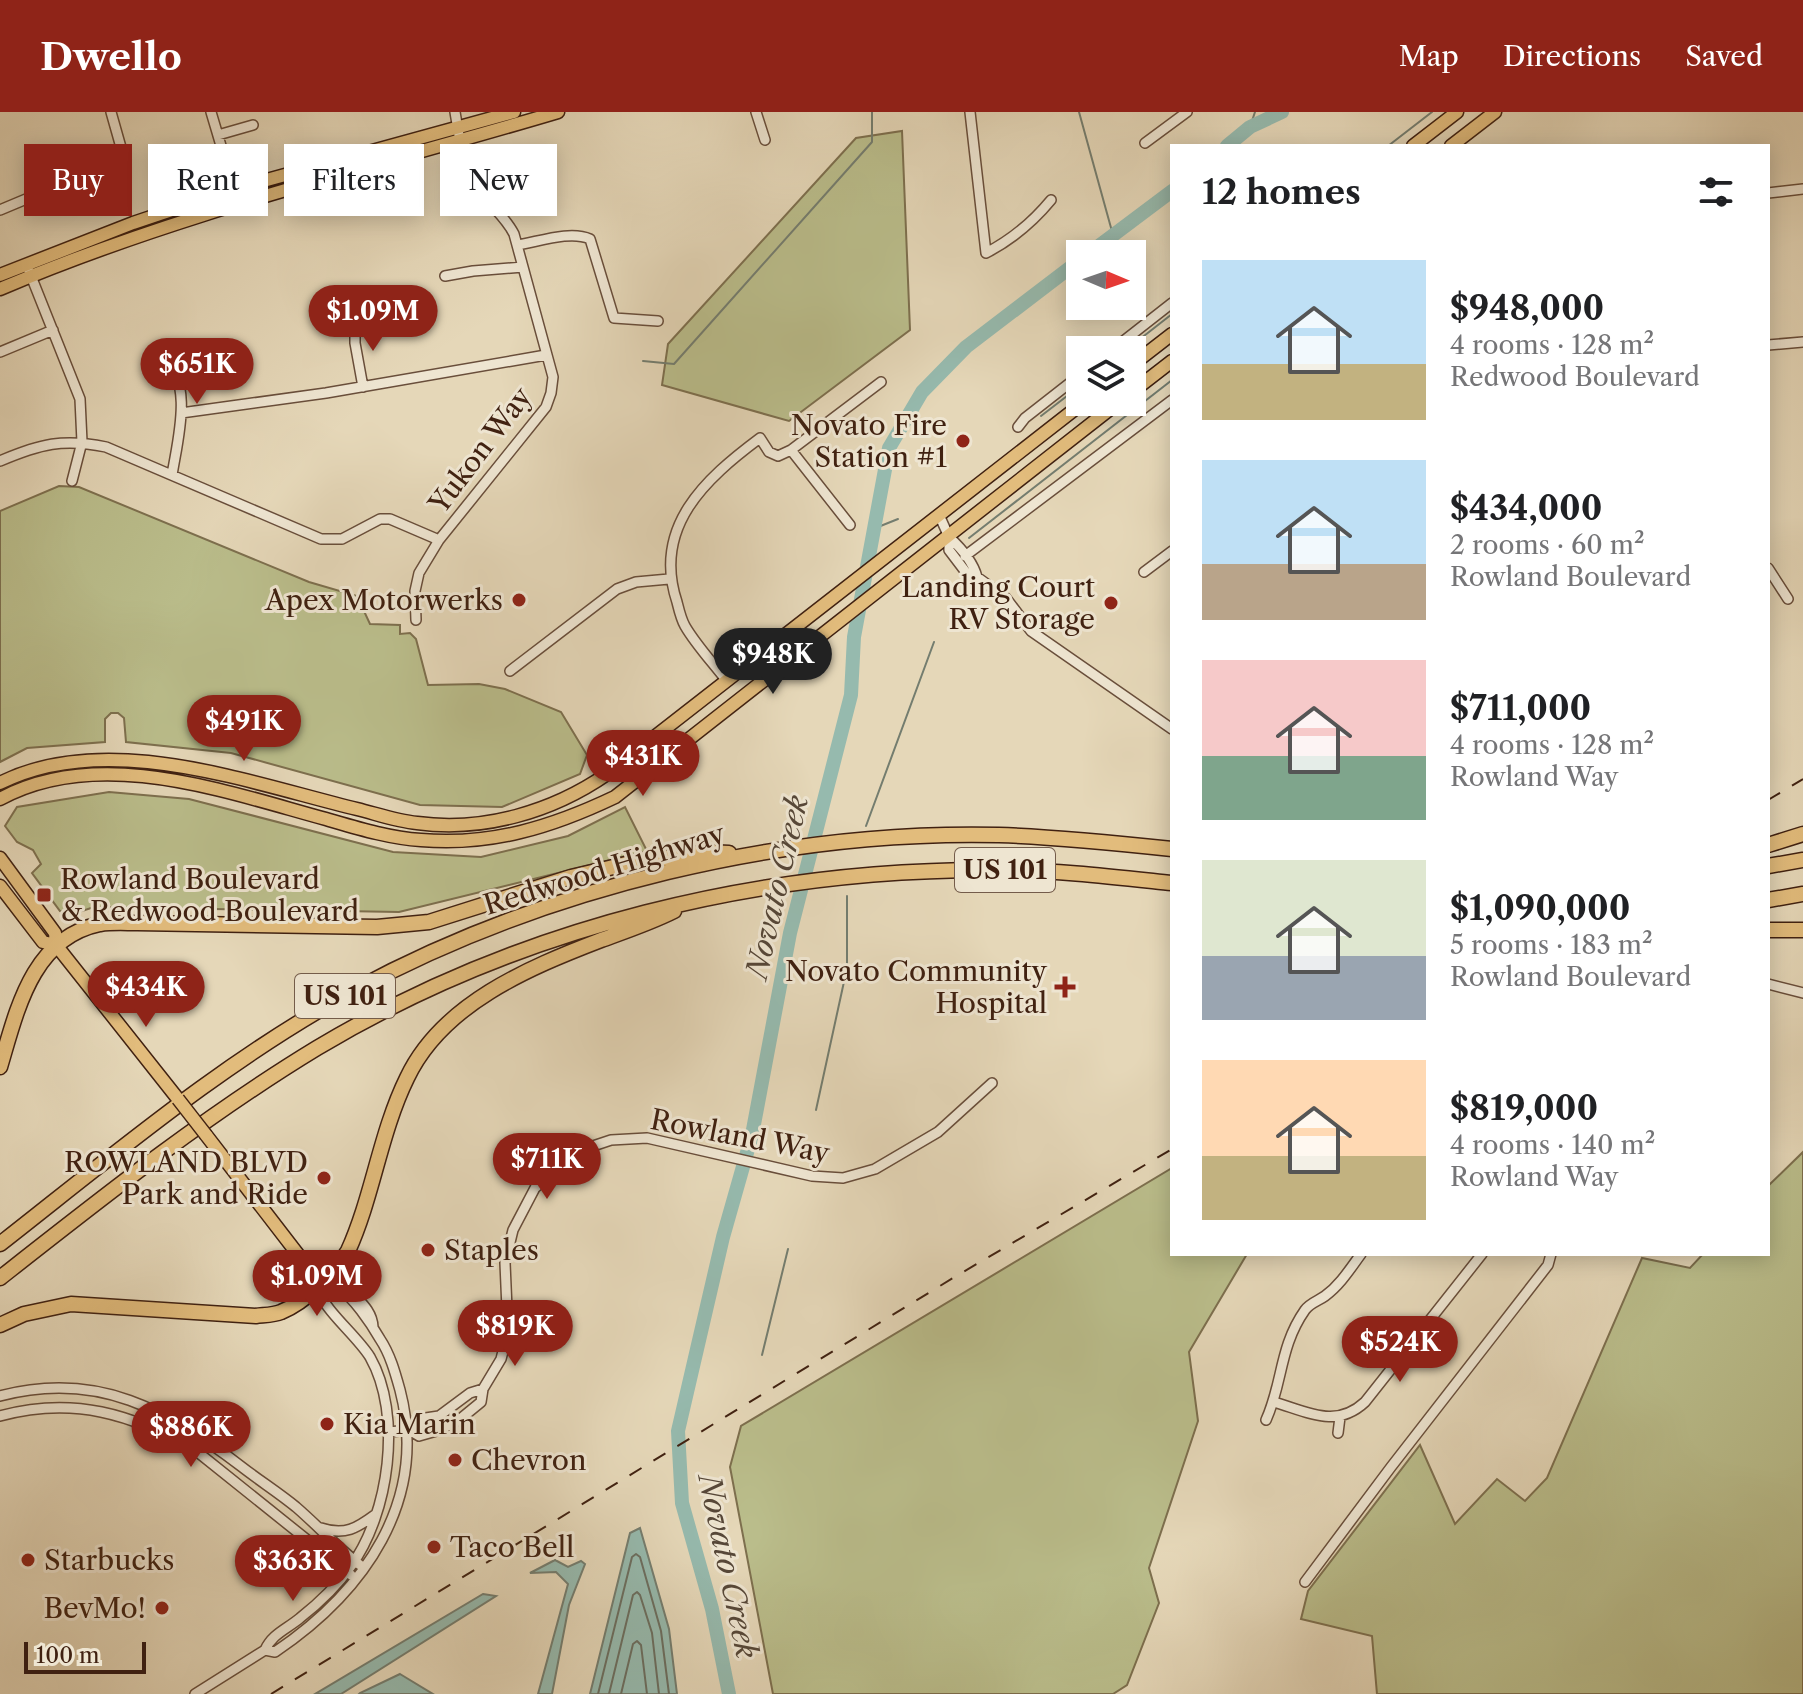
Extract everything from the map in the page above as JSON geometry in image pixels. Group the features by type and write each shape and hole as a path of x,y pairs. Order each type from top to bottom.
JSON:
{"highway":[{"path":"1770,844 1803,834"},
{"name":"Redwood Highway","path":"0,1244 199,1088 270,1041 355,990 429,955 542,910 745,854 847,842 999,835 1170,849"},
{"path":"0,1067 23,990 56,945 84,929 103,924 402,925 453,915 571,877 626,864 707,852 745,854"},
{"path":"1770,866 1803,860"},
{"name":"Redwood Highway","path":"0,1278 208,1118 319,1047 475,968 542,943 593,926 690,902 839,879 945,870 1001,870 1170,883"},
{"path":"1770,900 1803,894"},
{"path":"0,1325 24,1314 71,1304 256,1316 279,1313 295,1305 346,1255 403,1086 415,1062 440,1030 464,1009 510,982 580,949 652,922 690,902"},
{"path":"1770,930 1803,930"}],"main road":[{"path":"268,194 459,135 514,112"},
{"path":"268,181 558,112"},
{"path":"1416,144 1457,112"},
{"path":"1454,144 1495,112"},
{"path":"0,289 29,271 154,216"},
{"path":"0,275 29,271 197,216"},
{"path":"1146,354 1170,336"},
{"path":"1146,381 1170,363"},
{"path":"0,783 67,762 121,761 175,766 416,823 478,823 551,806 578,794 940,517 1066,416"},
{"path":"0,799 71,777 121,775 173,780 377,833 417,840 483,840 553,824 615,797 1101,416"},
{"path":"726,680 740,699"},
{"path":"121,761 121,775"},
{"path":"231,793 234,779"},
{"path":"254,800 257,785"},
{"path":"0,858 55,933 56,945 320,1283"},
{"path":"0,886 43,942 56,945"}],"street":[{"path":"0,210 124,158 111,112"},
{"path":"211,112 221,144"},
{"name":"Yukon Way","path":"416,620 415,591 419,573 439,540 546,407 553,377 518,245 506,218 476,187 468,169 455,112"},
{"path":"756,112 765,140"},
{"path":"970,112 986,253 1012,239 1033,222 1051,200"},
{"path":"1145,143 1187,112"},
{"path":"218,135 253,125"},
{"path":"1770,193 1803,189"},
{"path":"518,245 567,237 584,236 590,239 614,318 658,321"},
{"path":"445,276 523,267"},
{"path":"29,271 80,399 82,442 72,481"},
{"path":"1130,336 1170,305"},
{"path":"355,323 355,343 363,387"},
{"path":"0,352 53,330"},
{"path":"1770,345 1803,342"},
{"path":"162,354 171,361 177,373 181,413 172,475"},
{"path":"181,413 363,387 546,355"},
{"path":"726,680 684,625 669,579 674,539 687,508 729,461 760,438 769,452 778,456 791,450 881,382"},
{"path":"1018,427 1066,386"},
{"path":"965,556 1170,402"},
{"path":"0,461 36,446 82,442 106,447 321,539 342,539 380,519 390,519 439,540"},
{"path":"791,450 850,525"},
{"path":"940,517 949,537 975,568 977,577"},
{"path":"949,537 949,550 968,575 977,577 1006,598 1031,631 1170,728"},
{"path":"1144,572 1170,552"},
{"path":"1770,571 1788,599"},
{"path":"510,671 617,589 636,582 669,579"},
{"path":"1770,985 1803,993"},
{"name":"Rowland Way","path":"389,1432 409,1430 419,1436 440,1430 459,1420 481,1402 483,1389 501,1359 508,1332 505,1282 507,1248 519,1216 535,1188 578,1151 595,1143 627,1138 672,1144 828,1178 858,1175 875,1169 938,1132 992,1083"},
{"path":"346,1255 339,1272 342,1282 372,1315 373,1327"},
{"path":"1266,1420 1274,1402 1285,1348 1300,1319 1308,1306 1338,1285 1360,1256"},
{"path":"1274,1402 1327,1417 1353,1413 1480,1256"},
{"path":"1305,1582 1548,1265 1550,1256"},
{"path":"195,1694 265,1650 270,1639 309,1611 355,1561 366,1543 377,1513 389,1417 370,1357 325,1303 320,1283 339,1288 387,1348 409,1430 401,1491 378,1552 357,1580 305,1632 275,1652 265,1650"},
{"path":"0,1396 19,1391 67,1389 114,1395 156,1410 200,1435 294,1505 365,1568"},
{"name":"Rowland Way","path":"409,1430 419,1419 439,1416 470,1393 483,1389"},
{"path":"0,1416 59,1407 102,1411 148,1426 195,1450 357,1580"},
{"path":"148,1426 156,1410"},
{"path":"1338,1433 1340,1417"},
{"path":"318,1527 345,1532 356,1529 377,1513"}],"green space":[{"path":"902,131 910,330 789,421 662,385 668,344 856,138"},
{"path":"59,486 79,487 309,582 357,596 370,624 400,625 400,634 410,633 416,639 428,685 479,684 505,689 561,712 587,755 580,774 502,807 420,805 231,753 126,742 124,718 118,713 111,713 105,719 105,742 27,748 0,762 0,511"},
{"path":"109,792 189,799 393,852 481,857 568,836 625,807 647,851 399,912 94,907 73,914 60,911 32,873 41,864 33,850 17,842 5,826 17,807"},
{"path":"1803,1152 1803,1694 1377,1694 1372,1636 1301,1619 1308,1591 1420,1445 1455,1524 1497,1479 1525,1501 1547,1478 1642,1258 1690,1268 1701,1256 1770,1256 1770,1184"},
{"path":"1170,1169 1170,1256 1246,1256 1189,1352 1198,1421 1149,1568 1159,1603 1127,1685 1113,1694 773,1694 730,1467 741,1426"}],"water":[{"path":"640,1528 669,1629 677,1694 590,1694 630,1533"},
{"path":"555,1560 568,1567 581,1561 585,1564 569,1605 552,1694 538,1694 568,1584 556,1572 530,1573"},
{"path":"483,1594 496,1596 341,1694 315,1694"},
{"path":"400,1674 433,1694 359,1694 360,1693"}],"waterway":[{"path":"643,361 674,364 872,142 872,112"},
{"path":"1079,112 1113,235"},
{"path":"1250,127 1255,112"},
{"name":"Novato Creek","path":"1229,144 1250,127 1282,112"},
{"path":"1391,144 1432,112"},
{"name":"Novato Creek","path":"1107,240 1170,192"},
{"name":"Novato Creek","path":"729,1694 712,1609 682,1503 678,1431 723,1237 752,1135 790,933 851,695 854,637 889,448 922,392 966,347 1066,271"},
{"path":"1144,336 1170,316"},
{"path":"969,538 1170,382"},
{"path":"1041,416 1066,397"},
{"path":"873,529 898,519"},
{"path":"866,826 934,642"},
{"path":"816,1110 847,968 847,896"},
{"path":"762,1355 788,1249"}],"railway":[{"path":"1770,799 1803,779"},
{"path":"271,1694 953,1278 1170,1150"}],"place":[{"name":"Novato Fire Station #1","path":"963,441"},
{"name":"Apex Motorwerks","path":"519,600"},
{"name":"Landing Court RV Storage","path":"1111,603"},
{"name":"Rowland Boulevard & Redwood Boulevard","path":"44,895"},
{"name":"Novato Community Hospital","path":"1065,987"},
{"name":"ROWLAND BLVD Park and Ride","path":"324,1178"},
{"name":"Staples","path":"428,1250"},
{"name":"Kia Marin","path":"327,1424"},
{"name":"Chevron","path":"455,1460"},
{"name":"Taco Bell","path":"434,1547"},
{"name":"Starbucks","path":"28,1560"},
{"name":"BevMo!","path":"162,1608"}]}
